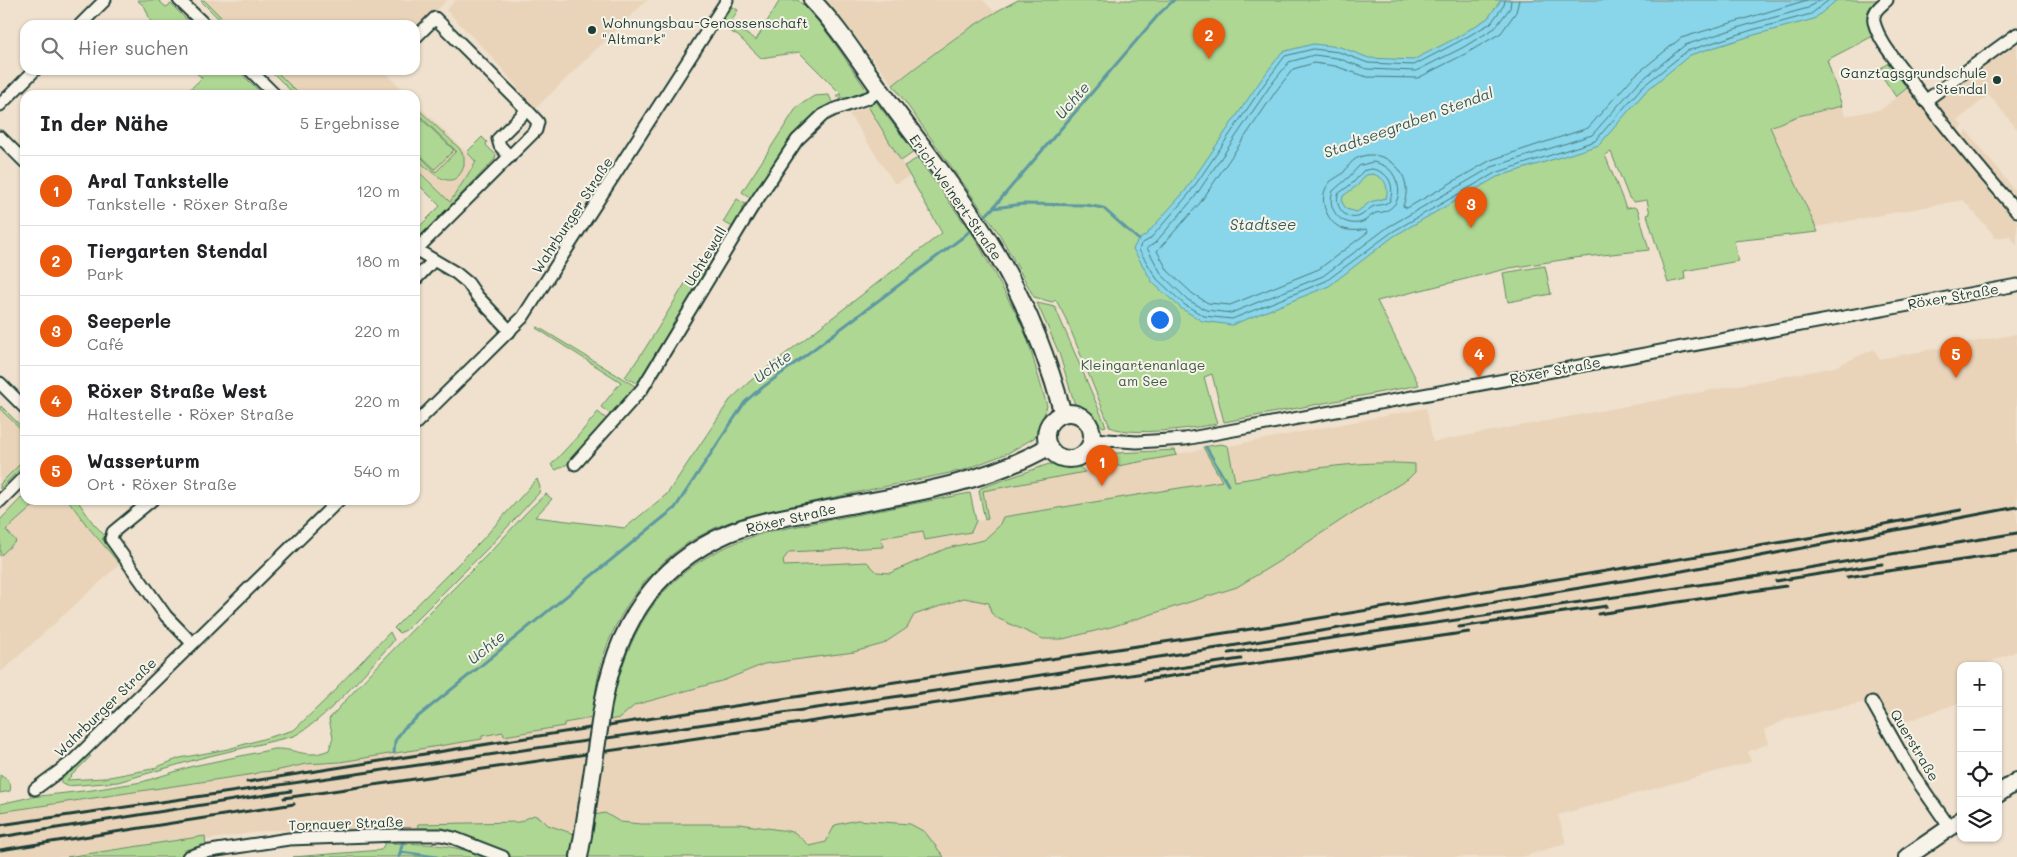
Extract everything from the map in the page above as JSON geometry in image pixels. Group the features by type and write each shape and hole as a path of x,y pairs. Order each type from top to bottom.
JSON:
{"street":[{"path":"85,20 105,0"},
{"path":"179,0 200,20"},
{"name":"Wahrburger Straße","path":"420,419 510,331 532,304 727,0"},
{"name":"Erich-Weinert-Straße","path":"812,0 846,39 880,90 981,229 1010,278 1032,324 1050,370 1063,414"},
{"path":"1887,0 1876,10 1874,22 1884,44 1925,101 2017,211"},
{"path":"420,33 435,18 528,110 536,119 538,126 510,157 420,246"},
{"path":"1925,101 2017,34"},
{"path":"0,105 30,75"},
{"path":"255,75 270,90"},
{"name":"Uchtewall","path":"575,464 642,389 751,209 797,140 823,115 880,90"},
{"path":"510,157 500,146 498,139 528,110"},
{"path":"0,137 20,157"},
{"path":"420,253 433,262 456,273 468,283 477,296 510,331"},
{"path":"420,275 433,262"},
{"name":"Röxer Straße","path":"1092,439 1137,442 1185,439 2017,285"},
{"path":"0,383 20,403"},
{"path":"1063,414 1076,415 1084,419 1091,430 1092,439 1087,450 1081,456 1074,459 1061,458 1048,447 1046,435 1048,427 1056,418 1063,414"},
{"name":"Röxer Straße","path":"579,857 612,665 633,616 659,582 677,565 697,550 730,532 765,522 973,480 1002,470 1048,447"},
{"path":"0,501 20,481"},
{"path":"146,505 113,532 111,538 166,616 192,643"},
{"path":"326,505 330,509"},
{"name":"Wahrburger Straße","path":"35,789 73,761 334,505"},
{"name":"Querstraße","path":"1872,702 1912,773 1955,824"},
{"path":"2002,791 2017,781"},
{"path":"1907,857 1955,824"},
{"name":"Tornauer Straße","path":"188,857 204,852 288,839 441,835 454,838 503,857"}],"shaded area":[{"path":"204,0 447,0 420,27 420,20 224,20"},
{"path":"456,0 647,0 535,109 491,56 446,10"},
{"path":"826,0 983,0 995,12 943,46 893,85"},
{"path":"2017,39 2017,129 1989,95 1958,120 1963,126 1955,132 1937,107 1937,100"},
{"path":"280,75 388,75 403,90 295,90"},
{"path":"1907,88 2001,205 2017,221 2017,246 2010,236 1995,238 1963,200 1816,227 1770,127 1798,116 1842,106 1845,116 1882,109"},
{"path":"869,106 910,176 895,184 849,114"},
{"path":"420,107 476,162 450,202 420,173"},
{"path":"1967,131 2017,193 2017,208 1960,138"},
{"path":"2017,334 2017,651 1990,662 1957,662 1957,703 1894,726 1879,699 1787,719 1765,730 1769,743 1748,752 1751,762 1558,815 1566,843 1522,857 680,857 575,834 569,857 511,857 438,830 272,830 94,857 0,857 0,812 275,771 306,764 331,762 482,739 482,736 503,732 504,736 564,726 564,723 592,718 592,720 609,720 620,718 701,580 970,493 976,521 988,519 983,491 1204,449 1223,480 1235,481 1228,446 1426,408 1433,442 1835,367 1874,349 1879,359"},
{"path":"0,409 20,428 20,464 0,484"},
{"path":"34,505 72,505 120,564 0,673 0,556 16,541 6,530"}],"green space":[{"path":"137,0 158,0 166,7 171,4 187,20 150,20 145,7"},
{"path":"204,0 224,20 220,20 201,1"},
{"path":"780,0 798,0 808,10 827,32 868,92 849,99 837,97 836,95 842,95 799,52 761,58 738,36 720,25 732,7 738,10 730,24 756,40"},
{"name":"Kleingartenanlage am See","path":"1018,0 1881,0 1873,36 1827,60 1842,106 1798,116 1770,127 1818,232 1734,241 1738,261 1684,271 1685,279 1668,283 1647,215 1650,214 1647,200 1634,202 1629,198 1611,152 1605,155 1626,208 1634,207 1638,210 1649,250 1574,258 1510,268 1377,301 1419,385 1224,422 1212,374 1204,377 1217,424 1147,432 1120,430 1110,427 1067,321 1056,300 1052,302 1034,297 1000,235 893,85 969,29"},
{"path":"1888,63 1907,88 1896,97 1878,70"},
{"path":"199,75 243,75 258,90 189,90 202,78"},
{"path":"275,75 280,75 295,90 290,90"},
{"path":"829,95 831,104 814,116 800,130 782,152 751,198 742,192 797,107 814,96"},
{"path":"874,99 914,152 901,161 866,103"},
{"path":"420,111 459,148 464,156 464,166 459,175 454,179 447,180 440,178 420,162 420,156 436,172 456,151 420,116"},
{"path":"420,118 454,150 435,169 420,155"},
{"path":"482,137 487,142 486,145 496,155 495,159 420,237 420,226 440,206 420,186 420,173 450,202 476,162 467,152"},
{"path":"918,158 975,238 1017,315 1027,338 1047,406 1034,438 1008,453 964,470 757,514 721,525 687,544 668,558 652,574 636,592 623,612 612,633 604,655 597,682 592,718 564,723 564,726 504,736 503,732 482,736 482,739 340,762 306,764 275,771 0,812 0,804 31,797 142,782 193,766 274,749 308,754 329,750 333,737 329,719 386,657 546,494 552,499 535,517 625,528 667,494 730,400 749,382 942,233 904,166"},
{"path":"737,199 747,205 733,227 723,222"},
{"path":"699,261 705,267 704,280 640,385 625,377 654,334"},
{"path":"1545,266 1551,294 1508,302 1503,273"},
{"path":"1037,303 1055,307 1106,426 1103,427 1086,410 1075,405 1059,353"},
{"path":"538,327 637,389 613,416 601,407 621,382 536,328"},
{"path":"1,406 20,425 20,428 0,409"},
{"path":"598,412 609,421 571,462 556,470 551,465"},
{"path":"1221,444 1228,446 1235,481 1325,467 1370,463 1415,464 1415,472 1408,479 1237,587 1111,627 1063,639 1043,639 999,619 991,613 989,603 964,598 914,615 907,628 883,644 854,652 764,664 725,680 635,705 620,718 609,720 617,684 628,652 642,623 659,598 680,576 706,557 736,542 772,531 970,493 976,521 971,532 925,540 923,531 881,538 883,547 789,552 783,560 784,566 867,562 877,572 890,573 947,548 984,540 999,526 1003,517 1222,481 1203,447"},
{"path":"1175,450 1177,455 1096,470 1087,462 1098,454"},
{"path":"20,464 20,469 0,489 0,484"},
{"path":"1049,464 1065,467 1078,466 1085,472 983,491 988,519 985,520 979,491 981,488"},
{"path":"537,479 540,487 539,493 489,547 406,630 399,633 394,628 481,541"},
{"path":"20,499 20,505 34,505 6,530 16,541 0,556 0,520"},
{"path":"72,505 80,505 105,536 102,539 118,554 121,560 118,562"},
{"path":"390,632 394,640 358,681 320,718 294,736 201,758 118,782 67,786 61,783 62,774 84,755 91,756 67,780 104,778 152,769 180,758 228,749 294,730 338,688"},
{"path":"0,775 10,783 10,791 0,793"},
{"path":"605,813 620,822 641,824 740,824 794,832 810,846 826,842 835,825 857,820 910,824 925,832 944,857 588,857 594,815"},
{"path":"534,815 548,825 574,834 569,857 511,857 475,843 417,830 418,824 519,822"},
{"path":"205,836 206,847 186,851 183,857 67,857"},
{"path":"385,843 446,846 483,857 293,857 381,850"}],"water":[{"name":"Stadtsee","path":"1501,0 1837,0 1814,19 1690,55 1646,91 1599,145 1497,177 1394,236 1329,286 1232,325 1202,321 1182,309 1153,283 1133,249 1138,240 1146,235 1185,191 1282,52 1313,44 1340,47 1369,58 1413,60 1456,38 1488,18","holes":["1366,175 1376,175 1385,183 1387,190 1386,198 1370,202 1357,212 1346,209 1342,202 1343,196 1358,185"]}],"waterway":[{"name":"Uchte","path":"982,219 1160,13 1174,0"},
{"name":"Stadtseegraben Stendal","path":"994,208 1023,204 1086,205 1103,208 1139,240"},
{"name":"Uchte","path":"394,753 395,741 404,728 675,508 745,402 974,227"},
{"path":"1206,447 1228,485"},
{"name":"Uchte","path":"399,857 404,838"},
{"path":"401,852 437,857"}],"railway":[{"path":"0,825 949,689 1231,646 1682,571 2017,507"},
{"path":"247,782 647,719 1258,628 1814,537 1961,510"},
{"path":"1229,653 1760,576 2017,533"},
{"path":"1847,577 2017,552"},
{"path":"1776,581 1882,564"},
{"path":"1598,614 1786,586"},
{"path":"1459,627 1607,606"},
{"path":"1145,680 1469,632"},
{"path":"284,798 1241,659"},
{"path":"0,837 291,791"},
{"path":"0,850 294,804"}],"place":[{"name":"Wohnungsbau-Genossenschaft \"Altmark\"","path":"592,30"},
{"name":"Tiergarten Stendal","path":"1209,59"},
{"name":"Ganztagsgrundschule Stendal","path":"1997,80"},
{"name":"Seeperle","path":"1471,228"},
{"name":"Röxer Straße West","path":"1479,378"},
{"name":"Wasserturm","path":"1956,378"},
{"name":"Aral Tankstelle","path":"1102,486"}]}
